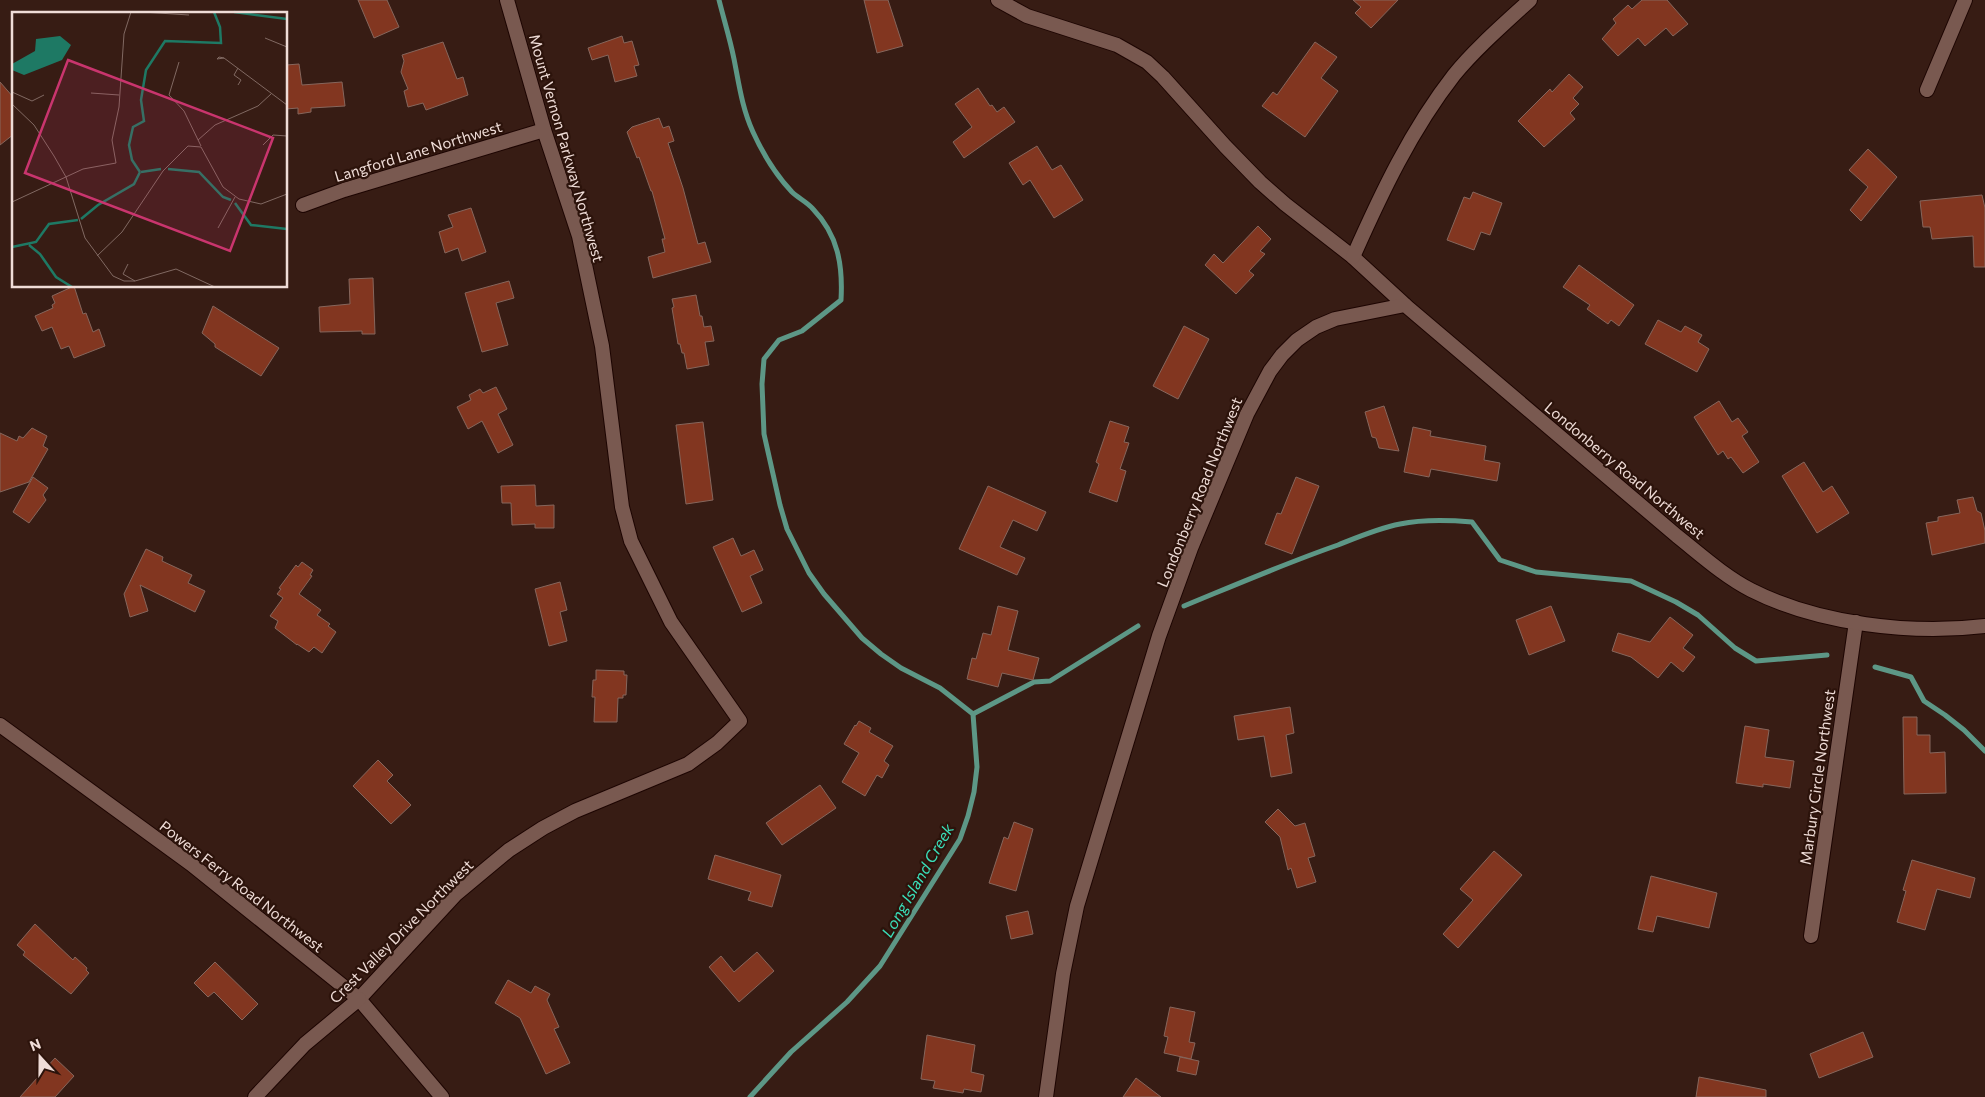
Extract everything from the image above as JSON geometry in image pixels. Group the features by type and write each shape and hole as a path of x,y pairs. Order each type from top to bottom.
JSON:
{"street":[{"name":"Mount Vernon Parkway Northwest","path":"507,0 544,130 579,236 602,346 622,507 631,540 649,582 671,622 740,721"},
{"path":"998,0 1027,16 1117,45 1147,62 1260,182 1353,257 1405,305"},
{"path":"1353,257 1387,183 1431,106 1455,74 1495,32 1530,0"},
{"path":"1927,90 1965,0"},
{"name":"Langford Lane Northwest","path":"303,205 344,190 544,130"},
{"name":"Londonberry Road Northwest","path":"1046,1097 1063,974 1077,906 1159,636 1191,548 1247,414 1270,371 1296,340 1308,332 1335,319 1405,305 1677,536 1721,571 1751,590 1810,612 1856,622 1896,628 1928,630 1985,626"},
{"name":"Marbury Circle Northwest","path":"1811,936 1856,622"},
{"name":"Crest Valley Drive Northwest","path":"255,1097 305,1044 359,999 456,894 509,850 575,811 688,764 718,743 740,721"},
{"name":"Powers Ferry Road Northwest","path":"0,725 191,864 359,999 442,1097"}],"building":[{"path":"358,0 387,0 399,27 374,38"},
{"path":"864,0 888,0 903,46 877,53"},
{"path":"1353,0 1398,0 1371,28 1355,13 1361,7"},
{"path":"1642,0 1667,0 1688,24 1673,36 1666,28 1645,46 1638,38 1618,56 1602,39 1616,23 1613,19 1628,5 1632,9"},
{"path":"622,36 624,43 632,41 639,65 634,66 637,76 615,82 608,55 592,60 588,48"},
{"path":"443,42 457,79 463,77 468,95 426,110 423,103 408,107 404,91 408,89 401,72 404,61 402,55"},
{"path":"1315,42 1337,57 1321,78 1338,91 1305,137 1262,106 1273,92 1277,95"},
{"path":"299,64 302,85 342,82 345,106 311,108 311,112 298,114 298,108 288,109 288,65"},
{"path":"1569,74 1583,87 1573,98 1579,104 1570,113 1575,119 1544,147 1518,121 1550,89 1552,92"},
{"path":"0,82 12,96 12,136 0,145"},
{"path":"978,88 990,106 992,105 997,112 1004,107 1015,122 964,158 953,142 972,127 955,104"},
{"path":"659,118 663,128 669,126 674,141 668,143 683,188 698,244 705,242 711,262 653,278 648,257 665,252 662,239 665,239 652,191 627,132 632,127"},
{"path":"1037,146 1052,170 1061,165 1083,200 1054,218 1030,180 1023,185 1009,163"},
{"path":"1868,149 1897,177 1861,221 1850,210 1868,187 1849,170"},
{"path":"1473,192 1502,203 1490,235 1481,232 1474,250 1447,240 1464,197 1470,199"},
{"path":"1982,195 1985,208 1985,267 1974,267 1973,236 1932,239 1930,227 1923,227 1920,201"},
{"path":"471,208 486,252 462,261 458,248 445,253 439,232 453,227 448,215"},
{"path":"1258,226 1271,239 1260,251 1265,254 1249,271 1254,275 1236,294 1205,265 1214,254 1223,263"},
{"path":"1579,265 1634,305 1619,326 1611,320 1608,324 1587,309 1590,305 1563,287"},
{"path":"373,278 375,334 362,334 362,331 320,332 319,307 350,304 349,279"},
{"path":"509,281 514,298 496,303 508,345 482,352 465,293"},
{"path":"70,288 75,288 83,314 86,313 93,332 99,329 105,346 74,358 69,346 61,349 52,327 42,331 35,316 53,308 52,305 55,303 52,296"},
{"path":"696,295 704,327 711,326 714,341 705,342 709,365 687,369 684,353 682,353 680,344 678,344 672,299"},
{"path":"213,306 279,348 261,376 215,347 215,344 202,333"},
{"path":"1658,320 1681,332 1685,326 1702,335 1698,342 1709,349 1697,372 1645,344"},
{"path":"1184,326 1209,339 1178,399 1153,386"},
{"path":"496,387 507,409 498,414 513,445 498,453 482,421 468,429 457,407 471,400 469,395 480,389 483,393"},
{"path":"1719,401 1732,422 1738,418 1748,432 1742,436 1759,462 1743,473 1731,457 1728,459 1723,451 1718,455 1694,417"},
{"path":"1384,406 1399,451 1379,448 1376,438 1372,437 1365,412"},
{"path":"1110,421 1129,427 1124,442 1129,443 1120,469 1126,471 1117,502 1089,492 1099,464 1096,462"},
{"path":"703,422 713,500 686,504 676,425"},
{"path":"1413,427 1431,431 1430,436 1486,446 1484,460 1500,463 1497,481 1431,469 1429,477 1404,472"},
{"path":"32,428 47,436 43,446 48,449 29,482 0,492 0,433 17,441 19,436 23,438"},
{"path":"1804,462 1823,492 1832,486 1849,513 1817,533 1782,476"},
{"path":"33,477 48,488 43,495 46,500 29,523 13,512"},
{"path":"1296,477 1319,486 1292,554 1265,544 1277,513 1281,514"},
{"path":"535,485 536,506 554,505 554,528 535,528 535,524 512,525 511,503 502,503 501,486"},
{"path":"988,486 1046,512 1037,531 1013,520 1000,547 1025,558 1017,575 959,549"},
{"path":"1973,497 1977,511 1981,513 1985,531 1985,543 1932,555 1926,523 1938,521 1938,517 1960,513 1957,500"},
{"path":"733,538 741,556 754,550 763,570 750,576 762,603 742,612 713,547"},
{"path":"146,549 163,557 162,561 192,575 188,583 205,591 195,612 140,585 148,611 130,617 124,594"},
{"path":"302,562 313,570 310,575 312,576 299,594 321,610 317,615 330,624 328,626 336,632 322,653 314,647 309,652 297,645 275,628 278,621 270,616 283,598 277,594 281,589 279,588 296,565 298,567"},
{"path":"560,582 567,610 560,612 567,641 549,646 535,589"},
{"path":"998,606 1018,611 1008,650 1039,658 1033,680 1002,673 998,687 967,679 972,658 976,659 983,633 991,635"},
{"path":"1551,606 1565,641 1529,655 1516,620"},
{"path":"1670,617 1693,635 1683,648 1695,657 1683,672 1671,662 1658,678 1631,657 1612,651 1618,633 1650,642"},
{"path":"596,670 624,671 624,675 627,675 626,695 623,695 623,698 618,698 617,722 594,722 595,697 592,697 593,680 596,680"},
{"path":"1290,707 1294,733 1286,735 1292,773 1271,777 1264,736 1238,740 1234,716"},
{"path":"1903,717 1917,717 1917,735 1930,735 1930,753 1945,752 1946,793 1904,794"},
{"path":"859,721 871,728 869,732 893,746 884,761 889,765 882,778 877,775 865,796 842,782 859,753 844,744"},
{"path":"1745,726 1769,730 1765,757 1794,761 1790,788 1736,783"},
{"path":"378,760 393,775 387,781 411,805 391,824 353,786"},
{"path":"820,785 836,808 782,845 766,823"},
{"path":"1278,809 1295,826 1305,823 1315,856 1308,858 1316,882 1297,888 1291,868 1288,870 1280,837 1265,822"},
{"path":"1014,822 1033,829 1016,891 989,883 1004,837 1008,839"},
{"path":"1494,851 1522,875 1458,948 1443,934 1473,900 1460,889"},
{"path":"715,855 781,875 772,907 748,900 751,892 708,879"},
{"path":"1912,860 1975,878 1970,898 1937,889 1925,930 1897,922 1906,891 1903,890"},
{"path":"1651,876 1717,893 1709,928 1657,916 1653,932 1638,929"},
{"path":"1028,911 1033,934 1011,939 1006,916"},
{"path":"35,924 73,960 75,957 87,968 86,970 89,973 71,994 23,955 25,952 17,945"},
{"path":"757,952 774,971 739,1002 709,967 721,956 734,972"},
{"path":"215,962 258,1004 242,1020 214,992 208,997 194,983"},
{"path":"508,980 531,993 535,986 550,994 547,1000 559,1027 554,1029 570,1063 546,1074 520,1018 495,1003"},
{"path":"1170,1007 1195,1012 1189,1042 1195,1043 1191,1059 1164,1053 1168,1037 1164,1036"},
{"path":"1863,1032 1873,1057 1819,1078 1810,1054"},
{"path":"927,1035 975,1045 971,1072 984,1075 981,1092 964,1089 963,1093 933,1088 935,1081 921,1079"},
{"path":"1180,1057 1199,1061 1196,1075 1177,1071"},
{"path":"55,1058 74,1076 55,1097 20,1097"},
{"path":"1699,1077 1766,1090 1766,1097 1696,1097"},
{"path":"1136,1078 1161,1097 1123,1097"}],"waterway":[{"name":"Long Island Creek","path":"719,0 743,105 753,132 781,179 792,192 811,207 828,229 840,263 841,300 802,331 779,340 764,359 762,384 764,434 787,529 809,573 824,594 862,638 901,668 940,688 973,714 977,767 974,792 960,839 880,966 847,1002 791,1052 750,1097"},
{"path":"1184,606 1384,528 1418,521 1463,521 1472,522 1500,560 1536,572 1631,581 1676,602 1698,615 1735,648 1756,661 1827,655"},
{"path":"973,714 1034,682 1050,681 1138,626"},
{"path":"1875,667 1911,677 1924,701 1964,730 1985,751"}]}
